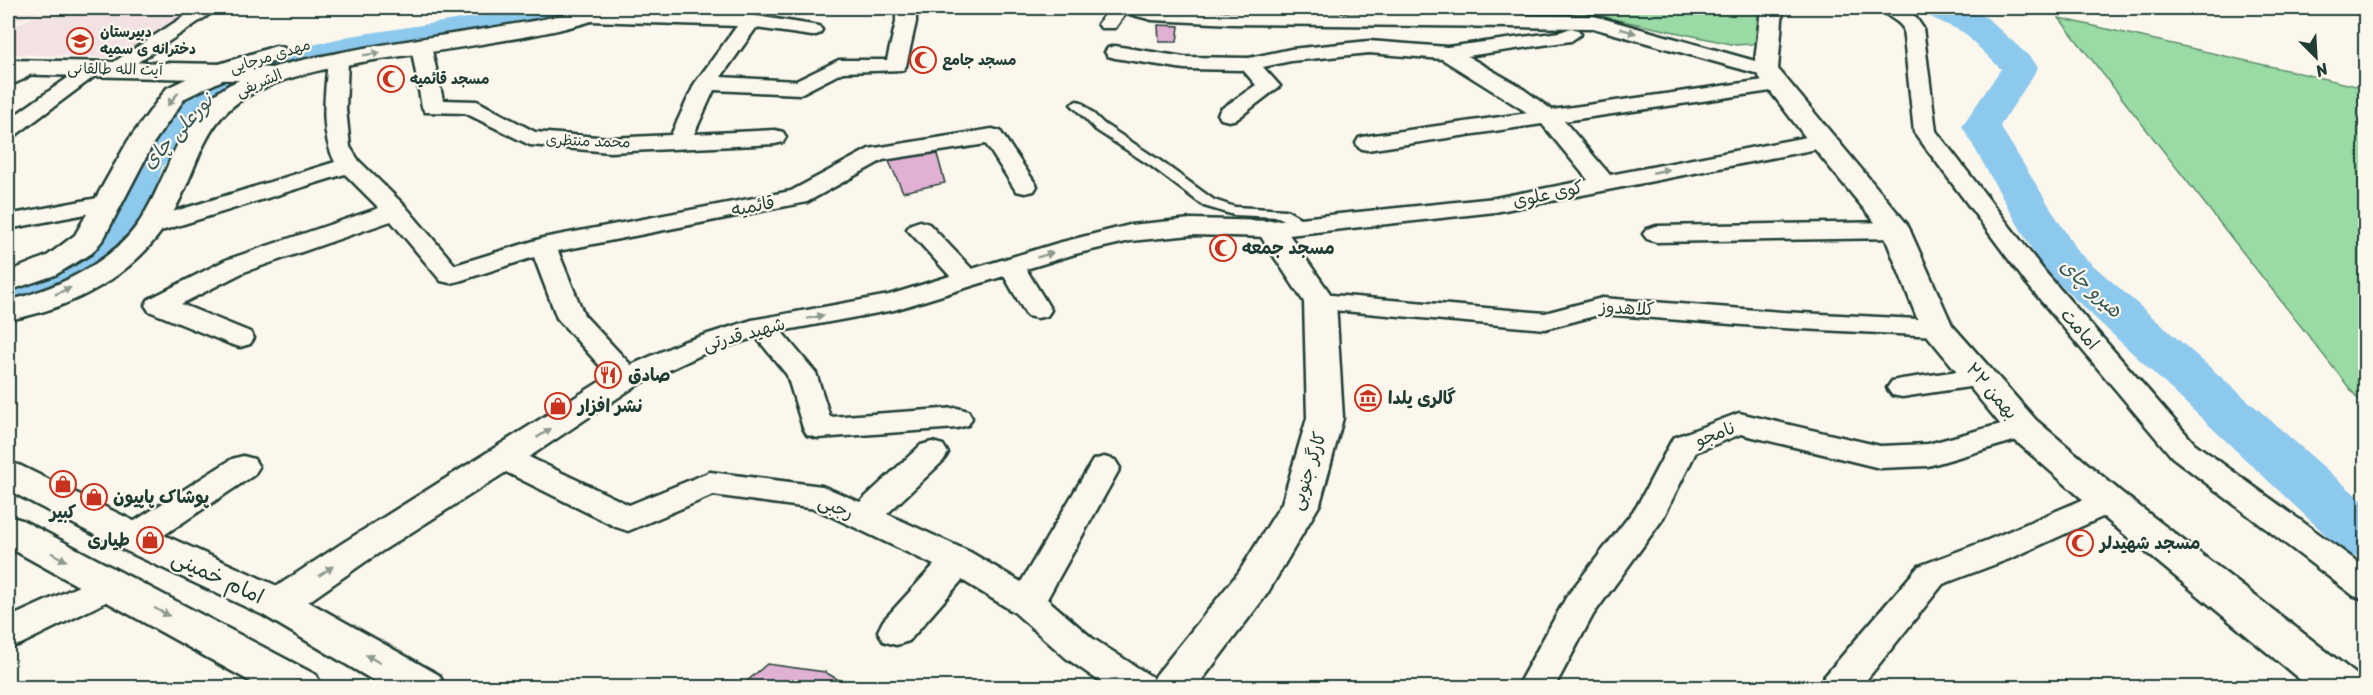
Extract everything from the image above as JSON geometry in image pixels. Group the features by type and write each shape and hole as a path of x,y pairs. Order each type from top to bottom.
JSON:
{"main road":[{"name":"مهدی مرجایی","path":"8,282 32,275 69,256 92,235 93,228 141,141 176,93 222,70 306,44 522,8"},
{"path":"1772,8 1772,77"},
{"name":"الشریفی","path":"8,311 64,292 112,266 138,245 152,226 206,114 234,92 274,74 338,60 544,25 598,11"},
{"name":"آیت الله طالقانی","path":"14,71 222,70"},
{"path":"222,70 274,74"},
{"name":"۲۲ بهمن","path":"1772,77 1897,230 1937,328 2023,428 2108,501 2342,687"},
{"path":"1271,229 1320,302"},
{"name":"کارگر جنوبی","path":"1171,687 1252,583 1301,504 1325,418 1320,302"},
{"name":"امام خمینی","path":"8,476 134,538 278,604 424,687"},
{"path":"8,530 301,687"}],"street":[{"path":"8,130 103,69 209,8"},
{"path":"706,83 800,88 839,66 896,66 906,22 906,8"},
{"path":"1108,24 1120,8"},
{"path":"1131,8 1152,14 1233,18 1594,22 1772,77"},
{"name":"امامت","path":"1889,8 1905,16 1913,28 1925,132 2036,278 2183,450 2366,587"},
{"path":"598,11 751,21 812,30"},
{"path":"680,140 706,83 751,21"},
{"path":"1115,52 1184,63 1249,64 1291,55 1369,47 1447,53 1564,37 1594,22"},
{"name":"محمد منتظری","path":"421,46 433,107 468,106 530,138 610,145 775,137"},
{"path":"1447,53 1511,91 1548,117 1603,182"},
{"path":"240,338 159,305 235,266 396,211 349,165 339,147 335,109 338,60"},
{"path":"1229,114 1269,86 1249,64"},
{"path":"1367,143 1548,117 1772,77"},
{"name":"قائمیه","path":"396,211 450,275 543,246 798,197 878,154 992,136 1025,186"},
{"name":"کوی علوی","path":"1271,229 1495,205 1603,182 1822,141"},
{"path":"152,226 349,165"},
{"path":"8,222 108,203"},
{"name":"شهید قدرتی","path":"278,604 353,552 505,458 627,378 693,348 762,326 894,302 1067,248 1130,233 1191,227 1271,229"},
{"path":"920,229 967,279"},
{"path":"1656,234 1897,230"},
{"path":"543,246 571,318 627,378"},
{"path":"1011,265 1037,310"},
{"name":"کلاهدوز","path":"1320,302 1545,321 1575,310 1602,306 1782,320 1937,328"},
{"path":"762,326 801,373 818,428 957,418"},
{"path":"1902,388 1979,377"},
{"name":"نامجو","path":"1535,687 1580,606 1650,512 1684,445 1739,423 1880,457 1928,455 2023,428"},
{"path":"863,518 932,453"},
{"name":"رجبی","path":"505,458 628,519 710,483 822,498 957,561 1027,602 1079,648 1139,687"},
{"path":"134,538 243,467"},
{"path":"1027,602 1104,468"},
{"path":"1840,687 1931,575 2000,549 2108,501"},
{"path":"896,631 957,561"},
{"path":"8,634 110,585"}],"lane":[{"path":"1077,104 1100,127 1155,163 1209,203 1234,211 1281,213 1307,226"}],"shaded area":[{"path":"8,8 48,8 9,24"},
{"name":"دبیرستان دخترانه ی سمیه","path":"54,8 204,8 126,58 8,54 8,28"}],"green space":[{"path":"1566,8 1766,8 1768,25 1766,37 1752,44 1736,45 1613,19 1550,11"},
{"path":"2059,18 2365,88 2365,408"}],"building":[{"path":"1158,25 1179,26 1177,42 1159,42"},
{"path":"937,154 945,183 903,192 887,157"},
{"path":"767,664 825,672 853,688 739,688"}],"waterway":[{"path":"270,66 350,47 568,12 578,8"},
{"name":"هیرو چای","path":"1938,8 1975,25 2020,68 1981,126 2059,259 2366,538"},
{"name":"نورعلی چای","path":"8,295 64,274 126,221 142,164 224,81"}],"place":[{"name":"دبیرستان دخترانه ی سمیه","path":"80,41"},
{"name":"مسجد جامع","path":"923,60"},
{"name":"مسجد قائمیه","path":"391,79"},
{"name":"مسجد جمعه","path":"1223,248"},
{"name":"صادق","path":"608,375"},
{"name":"گالری یلدا","path":"1368,398"},
{"name":"نشر افزار","path":"558,406"},
{"name":"کبیر","path":"63,484"},
{"name":"پوشاک پاپیون","path":"94,497"},
{"name":"طیاری","path":"150,540"},
{"name":"مسجد شهیدلر","path":"2080,543"}]}
